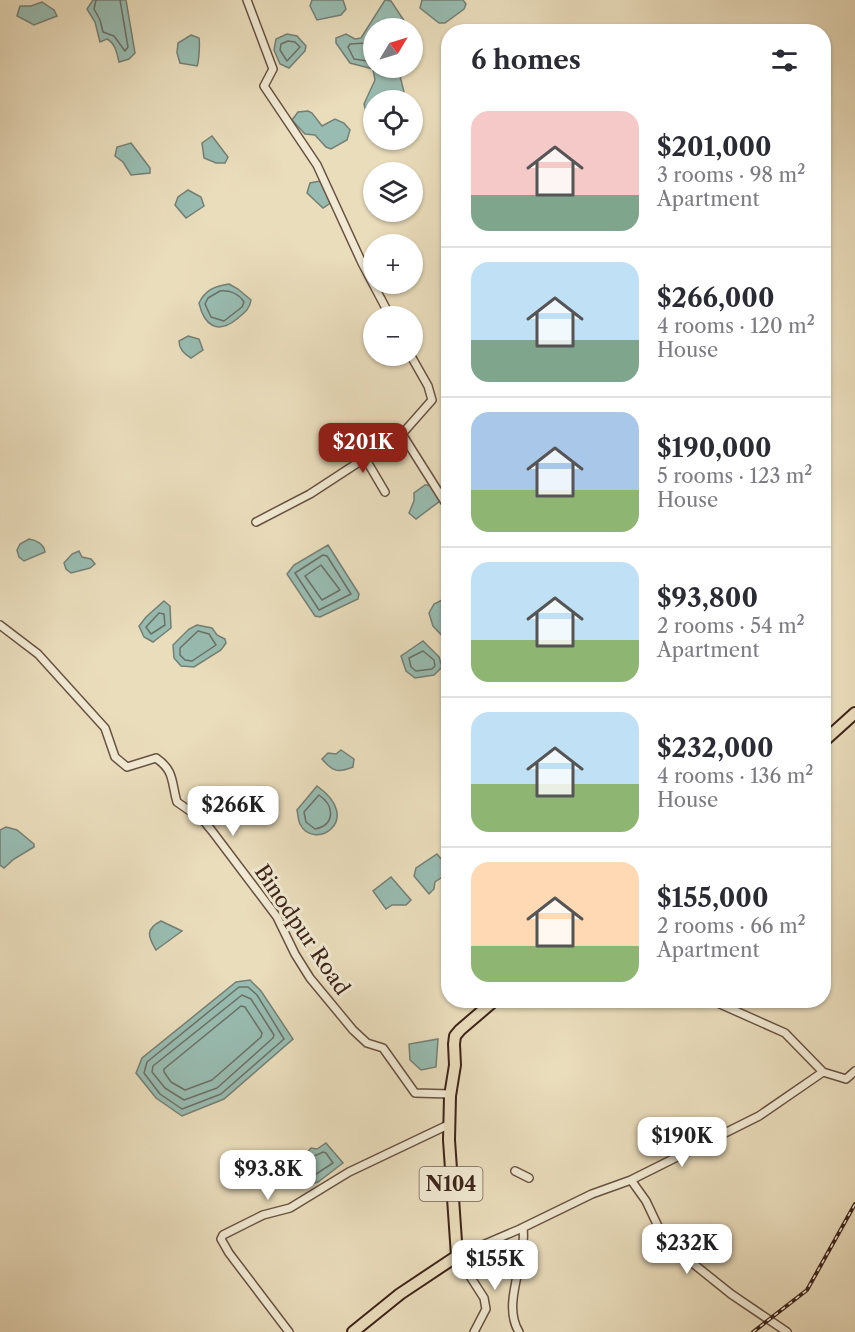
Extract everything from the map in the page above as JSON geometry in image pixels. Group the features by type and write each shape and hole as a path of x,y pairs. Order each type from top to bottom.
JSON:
{"highway":[{"path":"831,736 855,713"},
{"name":"N104","path":"457,1256 451,1189 450,1124 455,1036 486,1008"},
{"path":"352,1332 400,1294 457,1256"}],"street":[{"path":"247,0 273,69 264,86 317,165 362,263 385,306"},
{"path":"256,522 310,495 402,434 432,400 428,386 417,366"},
{"path":"402,434 441,496"},
{"path":"365,458 386,492"},
{"name":"Binodpur Road","path":"0,625 38,654 105,728 115,757 122,764 127,768 156,758 164,764 171,773 177,802 203,820 246,875 277,917 310,978 353,1030 367,1043 383,1048 415,1093 451,1094"},
{"path":"729,1008 785,1033 823,1072 846,1079 855,1071"},
{"path":"474,1332 486,1309 484,1298 457,1256 509,1232 521,1229 592,1194 631,1179 759,1116 823,1072"},
{"path":"290,1332 229,1253 221,1239 224,1235 263,1215 290,1208 349,1172 450,1124"},
{"path":"515,1171 529,1178"},
{"path":"631,1179 646,1201 665,1241 731,1294 786,1332"},
{"path":"519,1332 515,1325 512,1304 525,1244 521,1229"}],"water":[{"path":"93,0 126,0 135,53 129,59 119,62 112,43 107,39 100,42 95,22 87,9"},
{"path":"312,0 343,0 346,9 341,15 317,20 310,6"},
{"path":"385,0 391,1 402,18 374,18"},
{"path":"422,0 463,0 466,4 464,9 445,23 439,23 420,8"},
{"path":"42,2 54,10 57,16 34,25 17,16 20,6 31,6"},
{"path":"287,34 297,36 306,46 305,51 289,68 280,64 274,50 276,39"},
{"path":"346,34 355,39 361,38 363,35 363,66 350,63 336,43 336,38"},
{"path":"191,35 199,38 197,66 180,63 177,53 178,43"},
{"path":"375,78 400,78 404,90 370,90"},
{"path":"308,111 322,126 335,119 344,123 350,130 347,140 331,149 315,135 305,134 292,120 298,112"},
{"path":"212,136 228,157 225,163 216,163 204,158 202,143"},
{"path":"131,143 150,168 150,173 131,175 123,162 115,156 117,147"},
{"path":"320,181 332,202 323,208 307,193 310,183"},
{"path":"188,190 201,197 204,206 186,218 175,205 178,197"},
{"path":"229,284 251,300 249,306 230,324 218,327 212,325 204,317 199,303 211,289"},
{"path":"188,336 199,339 203,350 191,358 182,351 179,344 179,341"},
{"path":"425,485 436,490 440,501 416,519 409,513 414,501 414,493"},
{"path":"29,539 39,543 45,552 24,561 19,557 17,550 20,544"},
{"path":"328,545 359,594 358,599 320,617 315,616 287,574 294,565"},
{"path":"79,551 82,557 91,559 95,564 90,568 71,573 66,569 64,563 72,554"},
{"path":"441,600 441,635 433,626 429,613 434,604"},
{"path":"164,601 170,606 171,628 153,642 144,637 139,626"},
{"path":"197,625 212,628 217,635 225,639 226,643 221,650 194,667 181,666 174,658 173,645 189,629"},
{"path":"423,641 439,657 441,668 434,675 415,678 406,671 401,656"},
{"path":"341,750 354,759 353,767 336,770 329,767 322,759 328,753 336,754"},
{"path":"317,786 331,799 337,810 332,828 315,835 307,832 300,824 297,810"},
{"path":"6,827 17,830 34,844 34,847 4,868 0,865 0,830"},
{"path":"437,854 441,859 441,878 435,882 434,889 429,894 414,876 416,868"},
{"path":"391,877 411,900 406,905 392,905 386,909 373,891"},
{"path":"161,921 182,931 156,950 151,941 150,930"},
{"path":"250,980 261,991 293,1039 224,1099 182,1116 156,1098 136,1073 142,1058 236,982"},
{"path":"438,1039 436,1067 421,1070 410,1060 409,1044"},
{"path":"326,1143 343,1163 312,1184 299,1171 301,1159 311,1148 317,1149"}],"railway":[{"path":"753,1332 807,1290 855,1204"}]}
